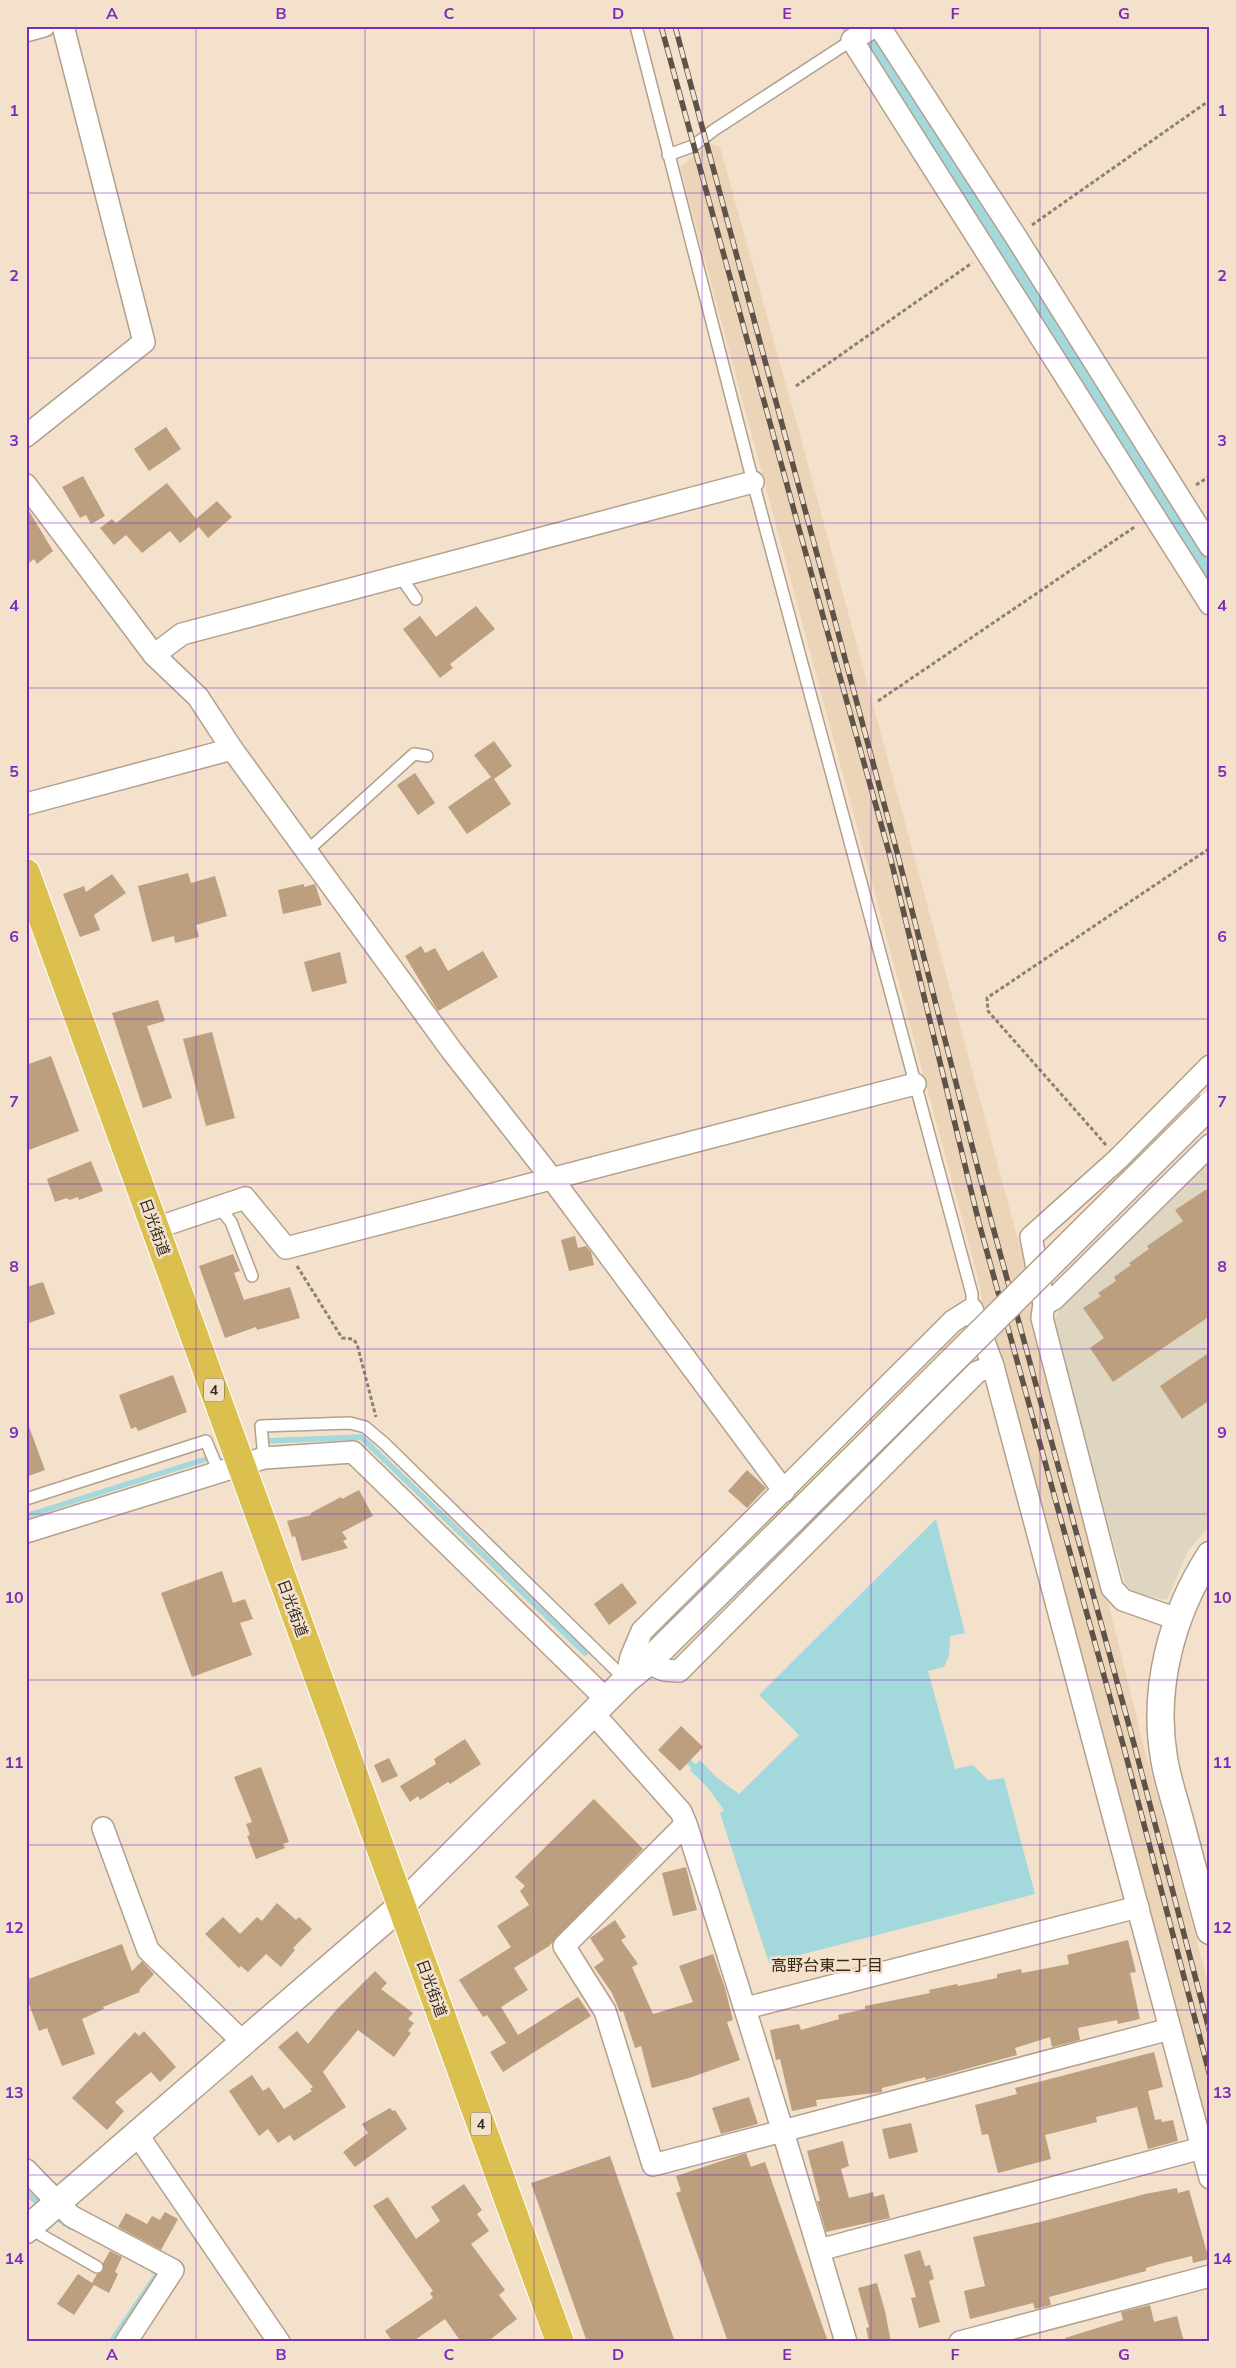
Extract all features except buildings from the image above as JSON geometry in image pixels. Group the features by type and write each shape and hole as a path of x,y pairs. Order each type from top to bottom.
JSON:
{"highway":[{"name":"日光街道","path":"26,873 560,2342"}],"street":[{"path":"26,31 44,26"},
{"path":"26,436 144,342 63,26"},
{"path":"867,31 1016,237 1210,546"},
{"path":"867,31 988,252 1210,604"},
{"path":"154,655 182,634 753,482"},
{"path":"26,485 154,655 198,697 232,749 452,1051 552,1180 784,1492"},
{"path":"26,804 232,749"},
{"path":"1177,1620 1123,1600 1112,1588 1042,1318 1044,1304 1031,1237 1118,1159 1210,1066"},
{"path":"156,1228 245,1198 286,1248 915,1084"},
{"path":"27,2229 402,1906 626,1680 647,1663 1210,1105"},
{"path":"1044,1304 1054,1299 1210,1145"},
{"path":"626,1680 631,1657 642,1631 784,1492 953,1321 972,1309 993,1366 1210,2178"},
{"path":"647,1663 664,1670 679,1671 977,1372 993,1366"},
{"path":"26,1532 242,1465 353,1452 600,1706 682,1812 746,2008 846,2342"},
{"path":"1210,1555 1188,1590 1177,1620 1163,1681 1160,1716 1163,1750 1204,1886 1210,1931"},
{"path":"686,1824 564,1946 605,2011 653,2166 1170,2028"},
{"path":"103,1828 148,1950 244,2042"},
{"path":"746,2008 1138,1906"},
{"path":"137,2134 279,2342"},
{"path":"819,2250 1202,2148"},
{"path":"26,2170 71,2216 173,2270 126,2342"},
{"path":"960,2342 1210,2276"}],"lane":[{"path":"636,26 753,482 972,1294 972,1309"},
{"path":"668,155 693,146 714,130 867,31"},
{"path":"400,576 416,599"},
{"path":"307,851 414,754 427,756"},
{"path":"218,1207 231,1222 252,1276"},
{"path":"26,1499 206,1441 242,1465 261,1426 350,1423 365,1427 379,1438 626,1680"},
{"path":"27,2229 97,2267"}],"path":[{"path":"1016,237 1210,100"},
{"path":"796,386 988,252"},
{"path":"878,701 1152,514"},
{"path":"1118,1159 988,1011 987,998 1210,848"},
{"path":"286,1248 342,1338 353,1339 357,1344 378,1424 379,1438"}],"shaded area":[{"path":"710,144 720,147 1024,1262 1143,1743 1210,1990 1210,2145 1009,1383 983,1303 978,1278 680,167"},
{"path":"1210,1158 1210,1525 1188,1551 1167,1600 1135,1593 1125,1584 1053,1324 1059,1309"}],"water":[{"path":"936,1519 965,1633 950,1636 949,1656 944,1667 928,1671 955,1769 973,1765 988,1780 1004,1778 1035,1894 769,1963 720,1813 724,1810 708,1788 690,1770 700,1760 716,1777 739,1794 799,1735 759,1695"}],"waterway":[{"path":"860,26 1210,577"},
{"path":"265,1441 361,1437 585,1653"},
{"path":"26,1516 206,1459"},
{"path":"688,1761 699,1771"},
{"path":"26,2193 42,2206"},
{"path":"53,2215 70,2227"},
{"path":"111,2342 158,2273 153,2271"}],"railway":[{"path":"661,26 890,856 979,1223 1124,1748 1210,2076"},
{"path":"675,26 897,852 991,1220 1134,1744 1210,2033"}],"district":[{"name":"高野台東二丁目","path":"827,1965"}]}
